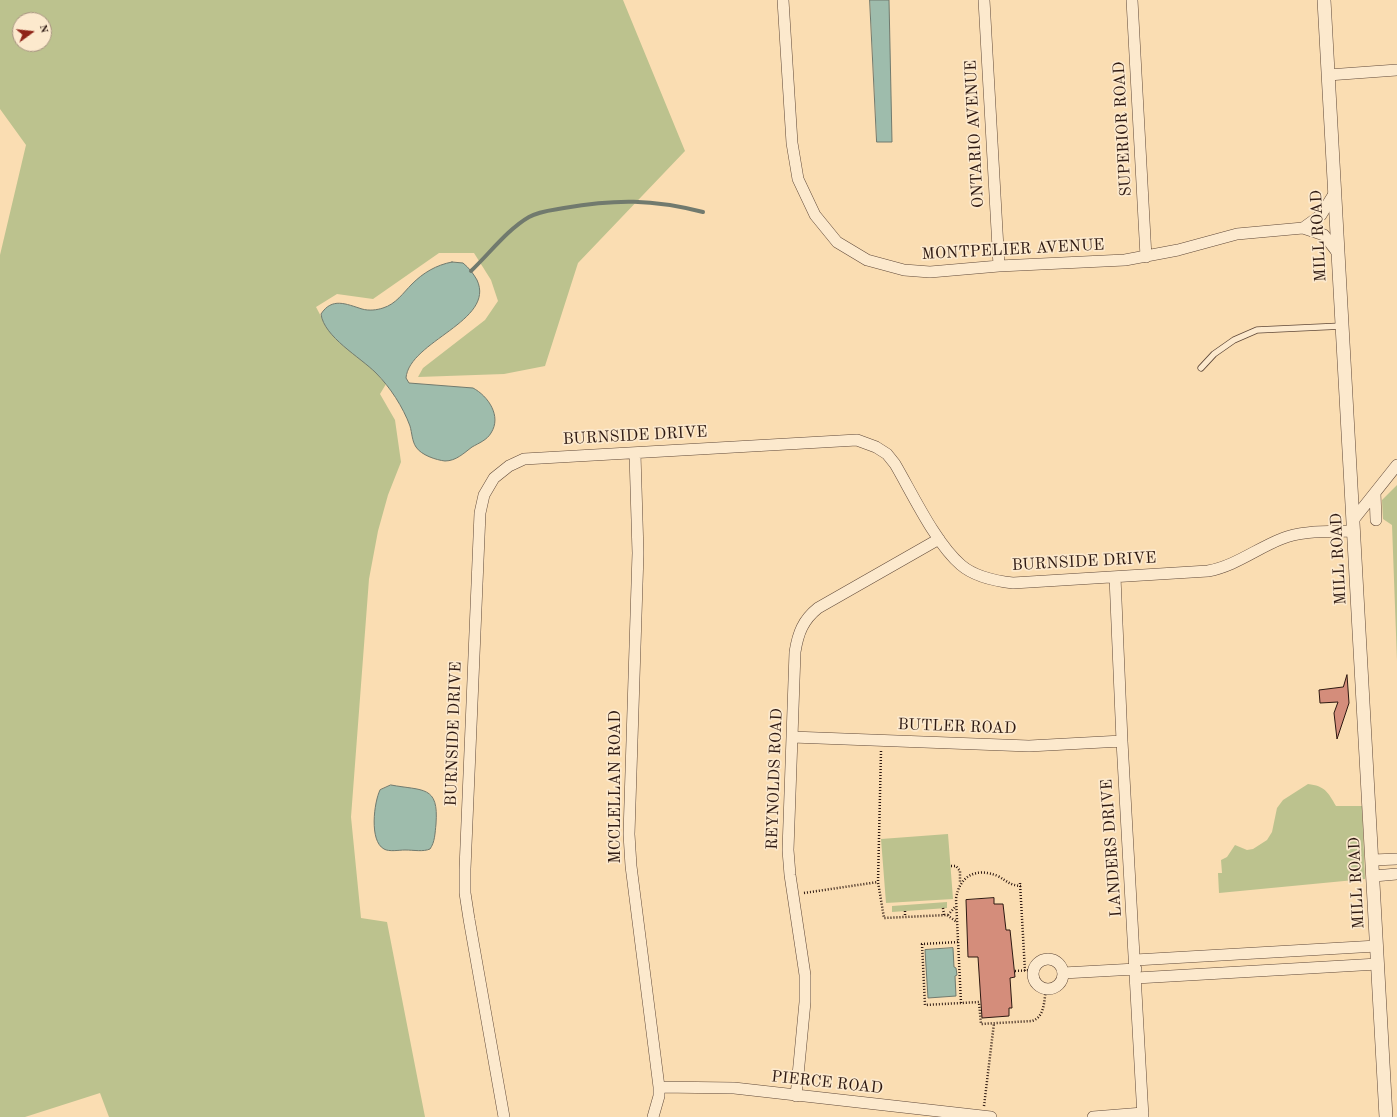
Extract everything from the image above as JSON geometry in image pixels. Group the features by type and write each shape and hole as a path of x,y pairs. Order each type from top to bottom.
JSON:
{"street":[{"name":"MONTPELIER AVENUE","path":"783,0 792,143 798,179 815,215 837,242 867,260 904,270 930,272 999,266 1125,260 1146,257 1237,234 1304,228 1324,235 1337,252"},
{"name":"ONTARIO AVENUE","path":"984,0 999,266"},
{"name":"SUPERIOR ROAD","path":"1132,0 1146,257"},
{"name":"MILL ROAD","path":"1324,0 1337,252 1374,876 1386,1117"},
{"path":"1328,75 1397,70"},
{"path":"1304,228 1321,215 1334,194"},
{"name":"BURNSIDE DRIVE","path":"504,1117 469,920 465,884 482,504 494,478 509,466 524,459 635,454 836,440 857,440 866,443 886,454 895,464 939,538 961,565 991,580 1013,583 1220,569 1282,538 1354,525"},
{"name":"MCCLELLAN ROAD","path":"635,454 638,553 629,834 631,866 659,1086 658,1100 653,1117"},
{"path":"1354,525 1375,493 1397,465"},
{"path":"1375,493 1376,520"},
{"name":"REYNOLDS ROAD","path":"796,1096 805,1002 805,975 788,850 796,652 800,630 809,615 818,608 939,538"},
{"name":"LANDERS DRIVE","path":"1115,577 1122,741 1143,1115"},
{"name":"BUTLER ROAD","path":"792,737 1029,746 1122,741"},
{"path":"1373,860 1397,859"},
{"path":"1374,876 1397,874"},
{"path":"1136,969 1377,946"},
{"path":"1047,958 1060,964 1063,973 1060,983 1051,989 1046,989 1036,984 1029,970 1038,962 1047,958"},
{"path":"1063,973 1136,969 1378,964"},
{"name":"PIERCE ROAD","path":"659,1086 734,1088 987,1117"},
{"path":"1093,1117 1143,1115"}],"lane":[{"path":"1201,368 1214,354 1234,340 1257,330 1342,326"}],"path":[{"path":"882,741 878,882 884,918 946,915 956,906"},
{"path":"951,866 956,866 959,869 960,883 956,894 956,906 961,1003"},
{"path":"960,883 968,876 981,873 993,875 1008,884 1020,884 1029,970 1014,971"},
{"path":"793,894 878,882"},
{"path":"943,908 946,915 957,922"},
{"path":"905,911 905,917"},
{"path":"958,942 922,944 925,1005 979,1002 981,1024 1036,1020 1043,1011 1046,989"},
{"path":"987,1117 994,1023"}],"green space":[{"path":"0,0 623,0 685,151 578,263 545,366 504,374 418,377 423,368 485,320 498,301 491,280 474,253 439,253 373,299 337,294 316,307 326,326 339,342 366,362 386,384 380,394 395,420 401,462 388,495 378,531 369,579 351,817 361,918 387,922 425,1117 109,1117 100,1093 25,1117 0,1117 0,255 26,145 0,109"},
{"path":"1397,485 1397,661 1392,525 1383,519 1382,500"},
{"path":"1308,784 1318,786 1325,790 1336,806 1362,806 1365,879 1219,893 1218,873 1222,873 1221,860 1227,857 1235,845 1247,850 1253,849 1267,840 1272,832 1277,808 1283,800"},
{"path":"948,834 953,899 886,903 881,839"},
{"path":"947,902 947,908 892,912 892,906"}],"shaded area":[{"path":"870,0 889,0 892,142 877,142"},
{"path":"452,262 463,263 471,271 477,280 480,294 474,307 464,319 421,353 411,365 406,378 409,383 473,388 488,401 492,407 495,420 491,433 485,439 456,458 445,461 429,457 418,450 407,419 391,391 376,373 336,339 329,331 321,314 330,305 340,303 367,310 388,306 396,301 416,280 425,273 435,267"},
{"path":"391,785 420,790 427,792 432,796 435,802 436,824 434,840 430,849 421,851 394,851 384,849 379,845 376,838 374,821 376,803 380,790"},
{"path":"953,948 954,967 956,968 957,975 955,976 956,996 928,998 925,950"}],"building":[{"path":"1347,675 1349,703 1337,739 1334,713 1338,702 1320,703 1319,690 1343,687"},
{"path":"994,898 994,904 1003,904 1006,930 1010,930 1015,977 1010,978 1012,1008 1009,1008 1009,1016 982,1018 978,957 968,957 966,900"}],"waterway":[{"path":"471,271 521,222 542,212 583,205 617,202 650,203 703,212"}]}
